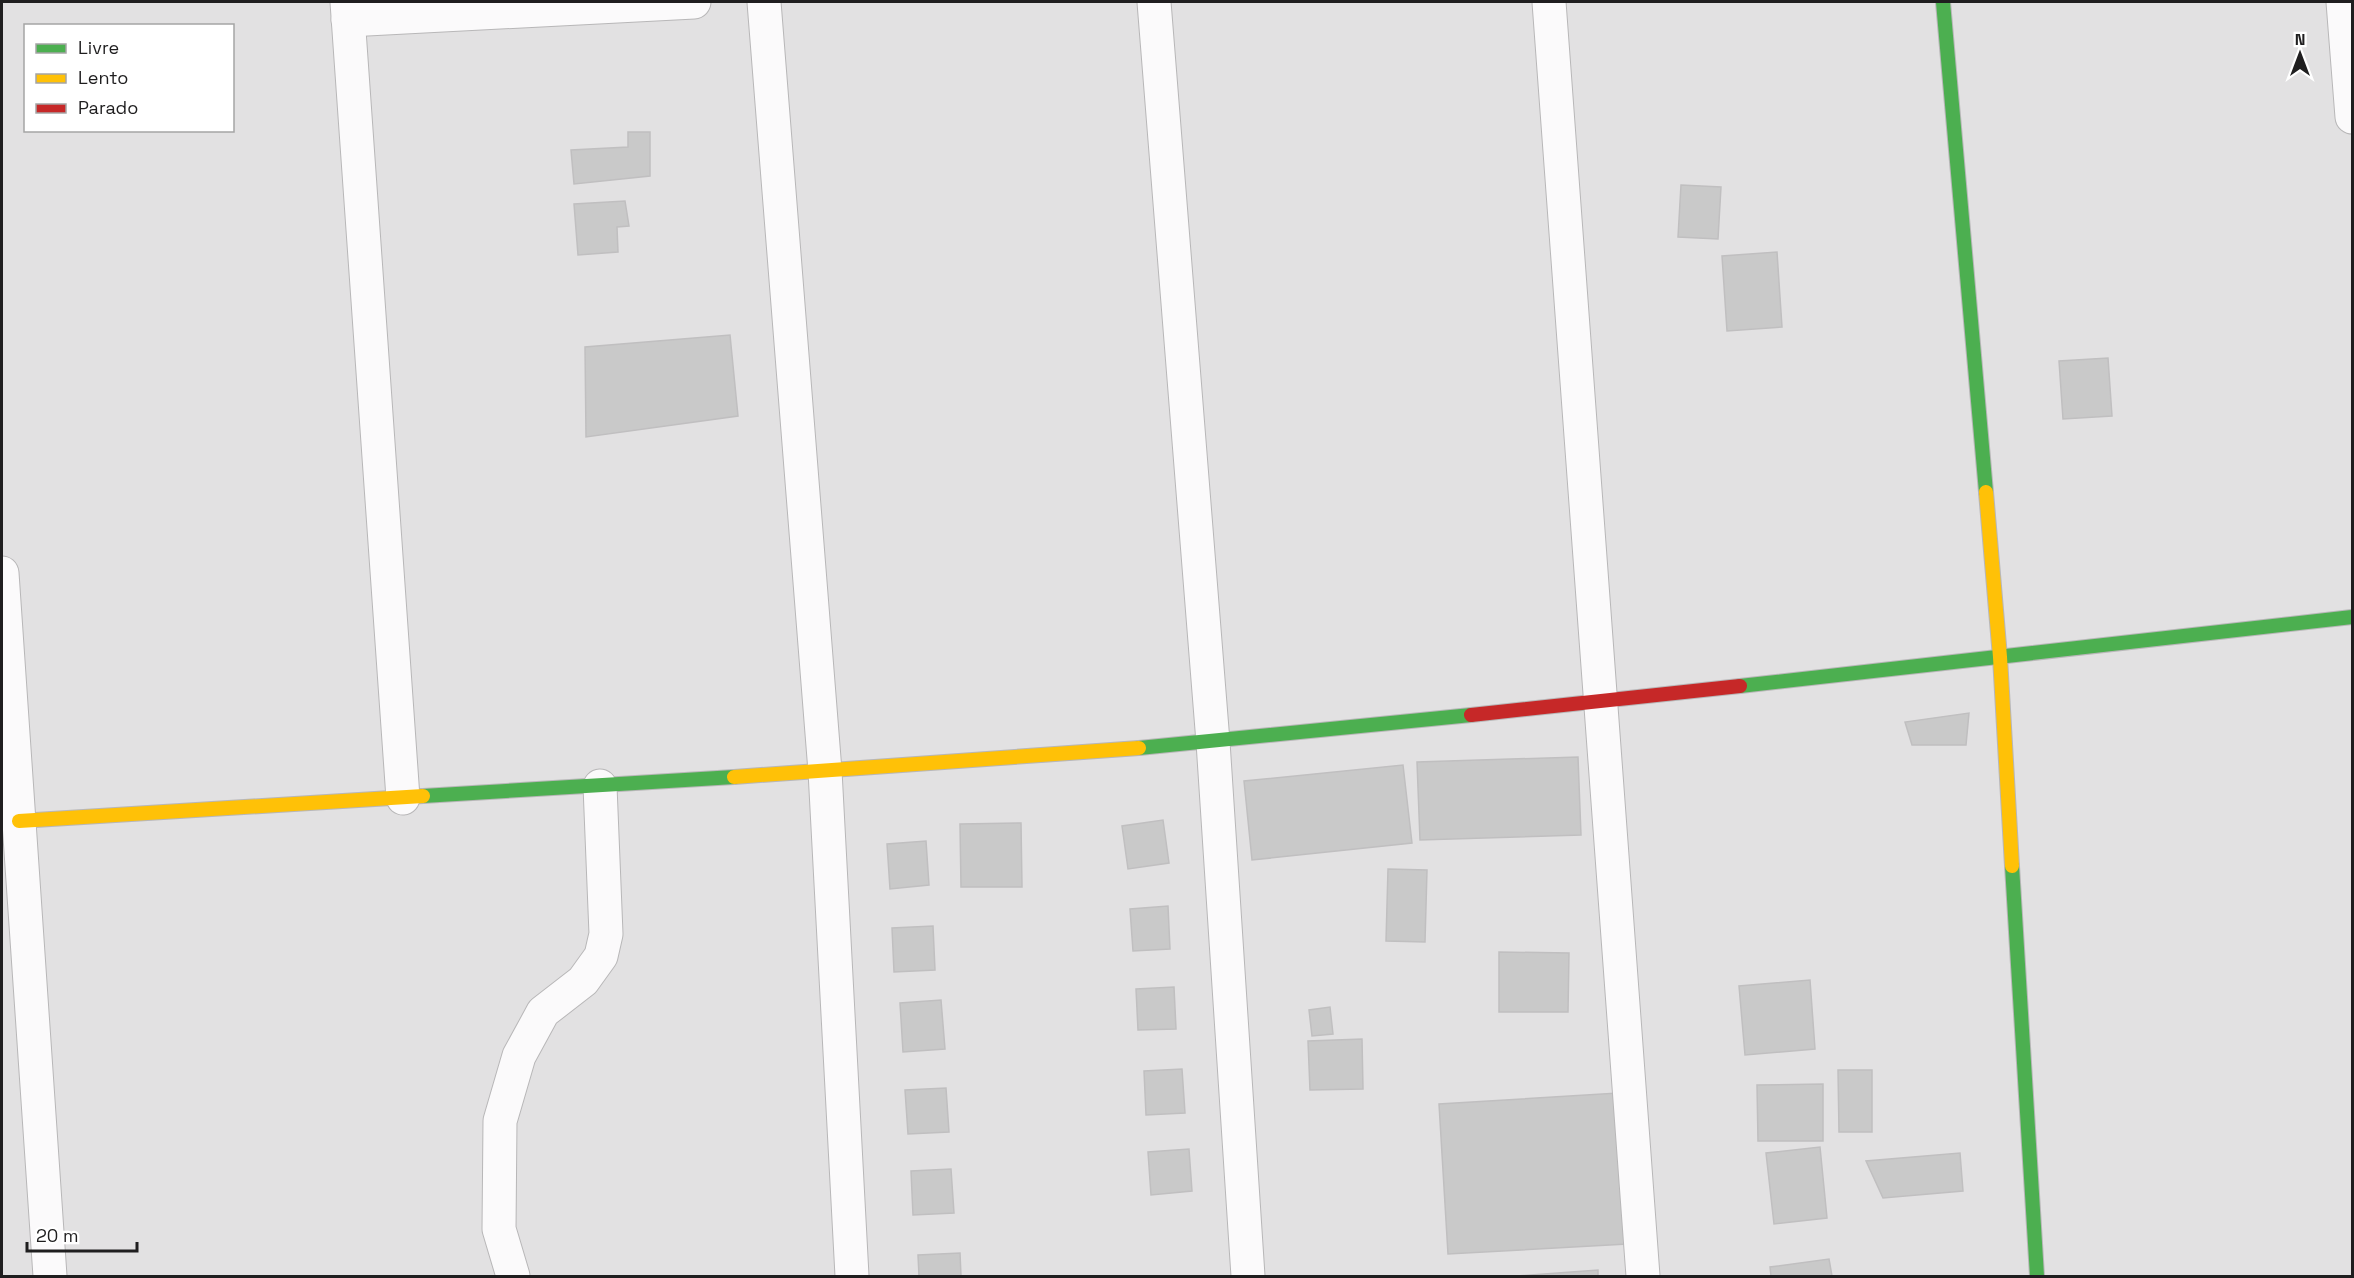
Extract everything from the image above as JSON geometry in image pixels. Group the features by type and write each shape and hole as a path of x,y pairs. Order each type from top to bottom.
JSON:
{"street":[{"path":"403,798 348,11 694,2"},
{"path":"764,2 825,771 852,1276"},
{"path":"1154,2 1213,741 1248,1276"},
{"path":"1549,2 1643,1276"},
{"path":"1942,2 2000,657 2037,1276"},
{"path":"2343,2 2352,117"},
{"path":"2,593 20,821 50,1276"},
{"path":"20,821 825,771 1213,741 1600,702 2352,617"},
{"path":"513,1276 499,1229 500,1121 519,1056 543,1012 583,981 601,956 606,934 600,786"}],"building":[{"path":"628,132 650,132 650,176 574,184 571,150 628,147"},
{"path":"1681,185 1721,187 1718,239 1678,237"},
{"path":"625,201 629,226 617,227 618,252 578,255 574,204"},
{"path":"1777,252 1782,327 1727,331 1722,256"},
{"path":"730,335 738,416 586,437 585,347"},
{"path":"2108,358 2112,416 2063,419 2059,361"},
{"path":"1969,713 1966,745 1912,745 1905,722"},
{"path":"1578,757 1581,835 1420,840 1417,762"},
{"path":"1403,765 1412,843 1252,860 1244,781"},
{"path":"1163,820 1169,863 1128,869 1122,826"},
{"path":"1021,823 1022,887 961,887 960,824"},
{"path":"926,841 929,885 890,889 887,844"},
{"path":"1388,869 1427,870 1425,942 1386,941"},
{"path":"1168,906 1170,949 1133,951 1130,909"},
{"path":"933,926 935,970 894,972 892,928"},
{"path":"1499,952 1569,953 1568,1012 1499,1012"},
{"path":"1810,980 1815,1049 1745,1055 1739,986"},
{"path":"1174,987 1176,1029 1138,1030 1136,989"},
{"path":"941,1000 945,1049 903,1052 900,1003"},
{"path":"1330,1007 1333,1034 1312,1036 1309,1010"},
{"path":"1362,1039 1363,1089 1310,1090 1308,1041"},
{"path":"1182,1069 1185,1113 1146,1115 1144,1071"},
{"path":"1838,1070 1872,1070 1872,1132 1839,1132"},
{"path":"1823,1084 1823,1141 1758,1141 1757,1085"},
{"path":"946,1088 949,1132 908,1134 905,1090"},
{"path":"1618,1093 1627,1244 1448,1254 1439,1104"},
{"path":"1820,1147 1827,1218 1774,1224 1766,1153"},
{"path":"1189,1149 1192,1191 1151,1195 1148,1152"},
{"path":"1960,1153 1963,1191 1883,1198 1866,1161"},
{"path":"951,1169 954,1213 913,1215 911,1171"},
{"path":"960,1253 961,1276 919,1276 918,1255"},
{"path":"1829,1259 1832,1276 1771,1276 1770,1267"},
{"path":"1598,1270 1598,1276 1517,1276"}],"traffic: fast":[{"path":"1943,2 1986,492"},
{"path":"1740,686 2352,617"},
{"path":"1139,748 1471,715"},
{"path":"423,796 734,777"},
{"path":"2012,866 2037,1276"}],"traffic: slow":[{"path":"1986,492 2000,657 2012,866"},
{"path":"734,777 1139,748"},
{"path":"19,821 423,796"}],"traffic: jam":[{"path":"1471,715 1740,686"}]}
